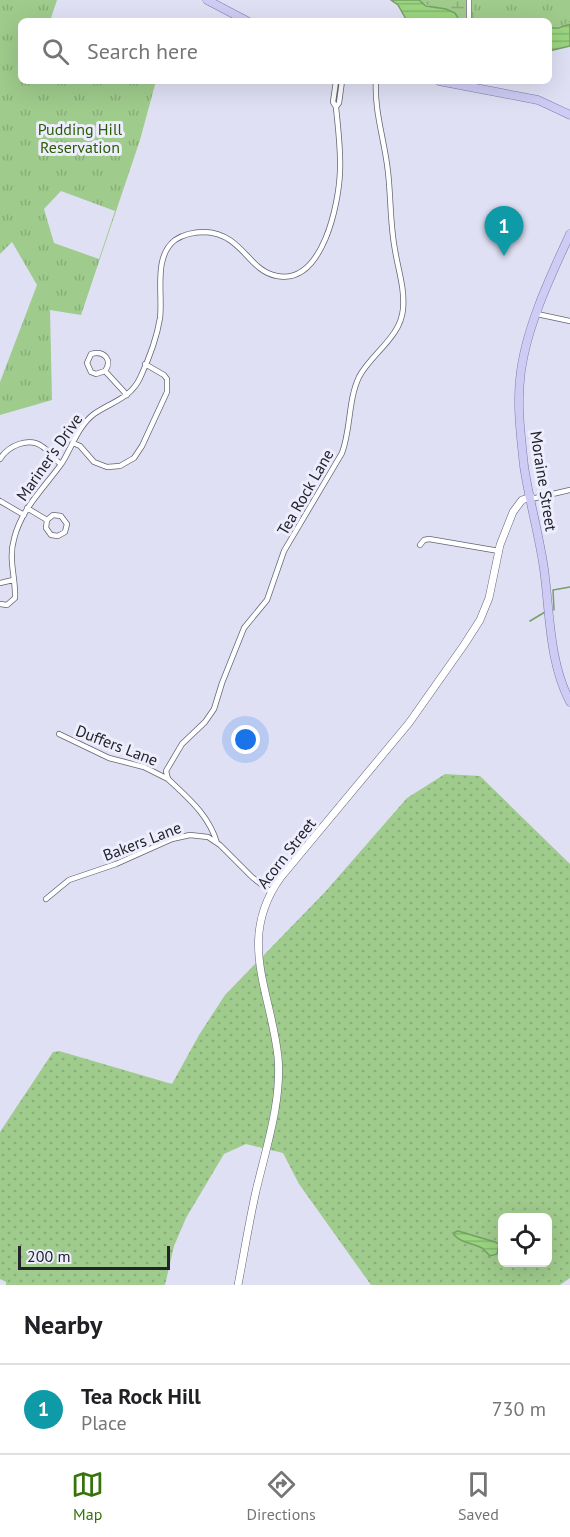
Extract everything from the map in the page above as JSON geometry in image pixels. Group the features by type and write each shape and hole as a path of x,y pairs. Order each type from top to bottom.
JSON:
{"main road":[{"path":"207,0 242,18"},
{"path":"478,84 538,100 567,113 570,121"},
{"name":"Moraine Street","path":"570,234 556,262 537,314 524,359 519,394 524,466 542,551 556,664 570,702"},
{"name":"Acorn Street","path":"238,1285 275,1106 278,1078 275,1037 261,979 258,949 261,917 271,892 293,860 409,723 464,645 480,620 489,598 504,534 517,506 522,500 531,498"}],"street":[{"path":"469,0 469,18"},
{"path":"336,84 333,102 336,107 339,103 342,84"},
{"name":"Tea Rock Lane","path":"168,779 166,771 169,763 182,744 205,722 214,709 244,628 267,600 284,551 342,453 347,438 356,385 360,376 393,334 403,314 376,84"},
{"name":"Mariner's Drive","path":"0,604 7,605 15,598 12,550 17,529 27,508 61,464 81,429 94,414 117,403 127,395 140,378 160,317 162,264 171,243 182,236 201,232 217,234 231,240 260,267 276,276 292,275 311,264 316,257 329,228 338,194 340,159 336,107"},
{"path":"537,314 570,321"},
{"path":"97,352 104,354 108,367 105,371 96,374 87,368 91,354 97,352"},
{"path":"73,443 80,446 94,462 107,467 120,466 134,458 167,392 167,379 164,375 145,364"},
{"path":"105,371 127,395"},
{"path":"0,459 10,447 31,443 44,447 52,458 61,464"},
{"path":"531,498 570,490"},
{"path":"0,501 24,515"},
{"path":"27,508 47,520"},
{"path":"53,516 61,516 67,524 65,532 58,536 51,535 46,528 47,520 53,516"},
{"path":"420,545 423,540 429,539 499,551"},
{"path":"0,583 13,580"},
{"name":"Duffers Lane","path":"58,734 109,758 144,767 168,779"},
{"path":"168,779 201,811 214,832 217,843 271,892"},
{"name":"Bakers Lane","path":"46,899 69,880 123,861 178,837 201,835 217,843"}],"green space":[{"name":"Pudding Hill Reservation","path":"0,0 57,0 51,18 18,18 18,84 155,84 140,140 81,315 50,310 52,400 0,415 0,382 37,285 12,242 0,254","holes":["61,191 115,211 99,259 54,243 44,209"]},
{"path":"419,0 570,0 570,23 552,27 552,18 457,18 445,10 424,4"},
{"path":"474,0 570,0 570,22 555,28 552,28 552,18 474,18"},
{"path":"445,774 480,776 570,864 570,1278 560,1285 371,1285 299,1184 283,1153 246,1144 224,1154 186,1218 174,1246 165,1285 6,1285 6,1282 0,1279 0,1132 53,1052 59,1051 172,1084 199,1035 225,995 325,892 407,798"}],"shaded area":[{"path":"391,0 419,0 426,6 455,13 458,18 405,18 398,5"},
{"path":"570,24 570,46 552,50 552,28"},
{"path":"455,1232 498,1244 497,1254 490,1256 482,1248 461,1240 454,1235"}],"waterway":[{"path":"554,610 553,590 570,587"},
{"path":"530,621 545,612"}],"place":[{"name":"Tea Rock Hill","path":"504,256"}]}
